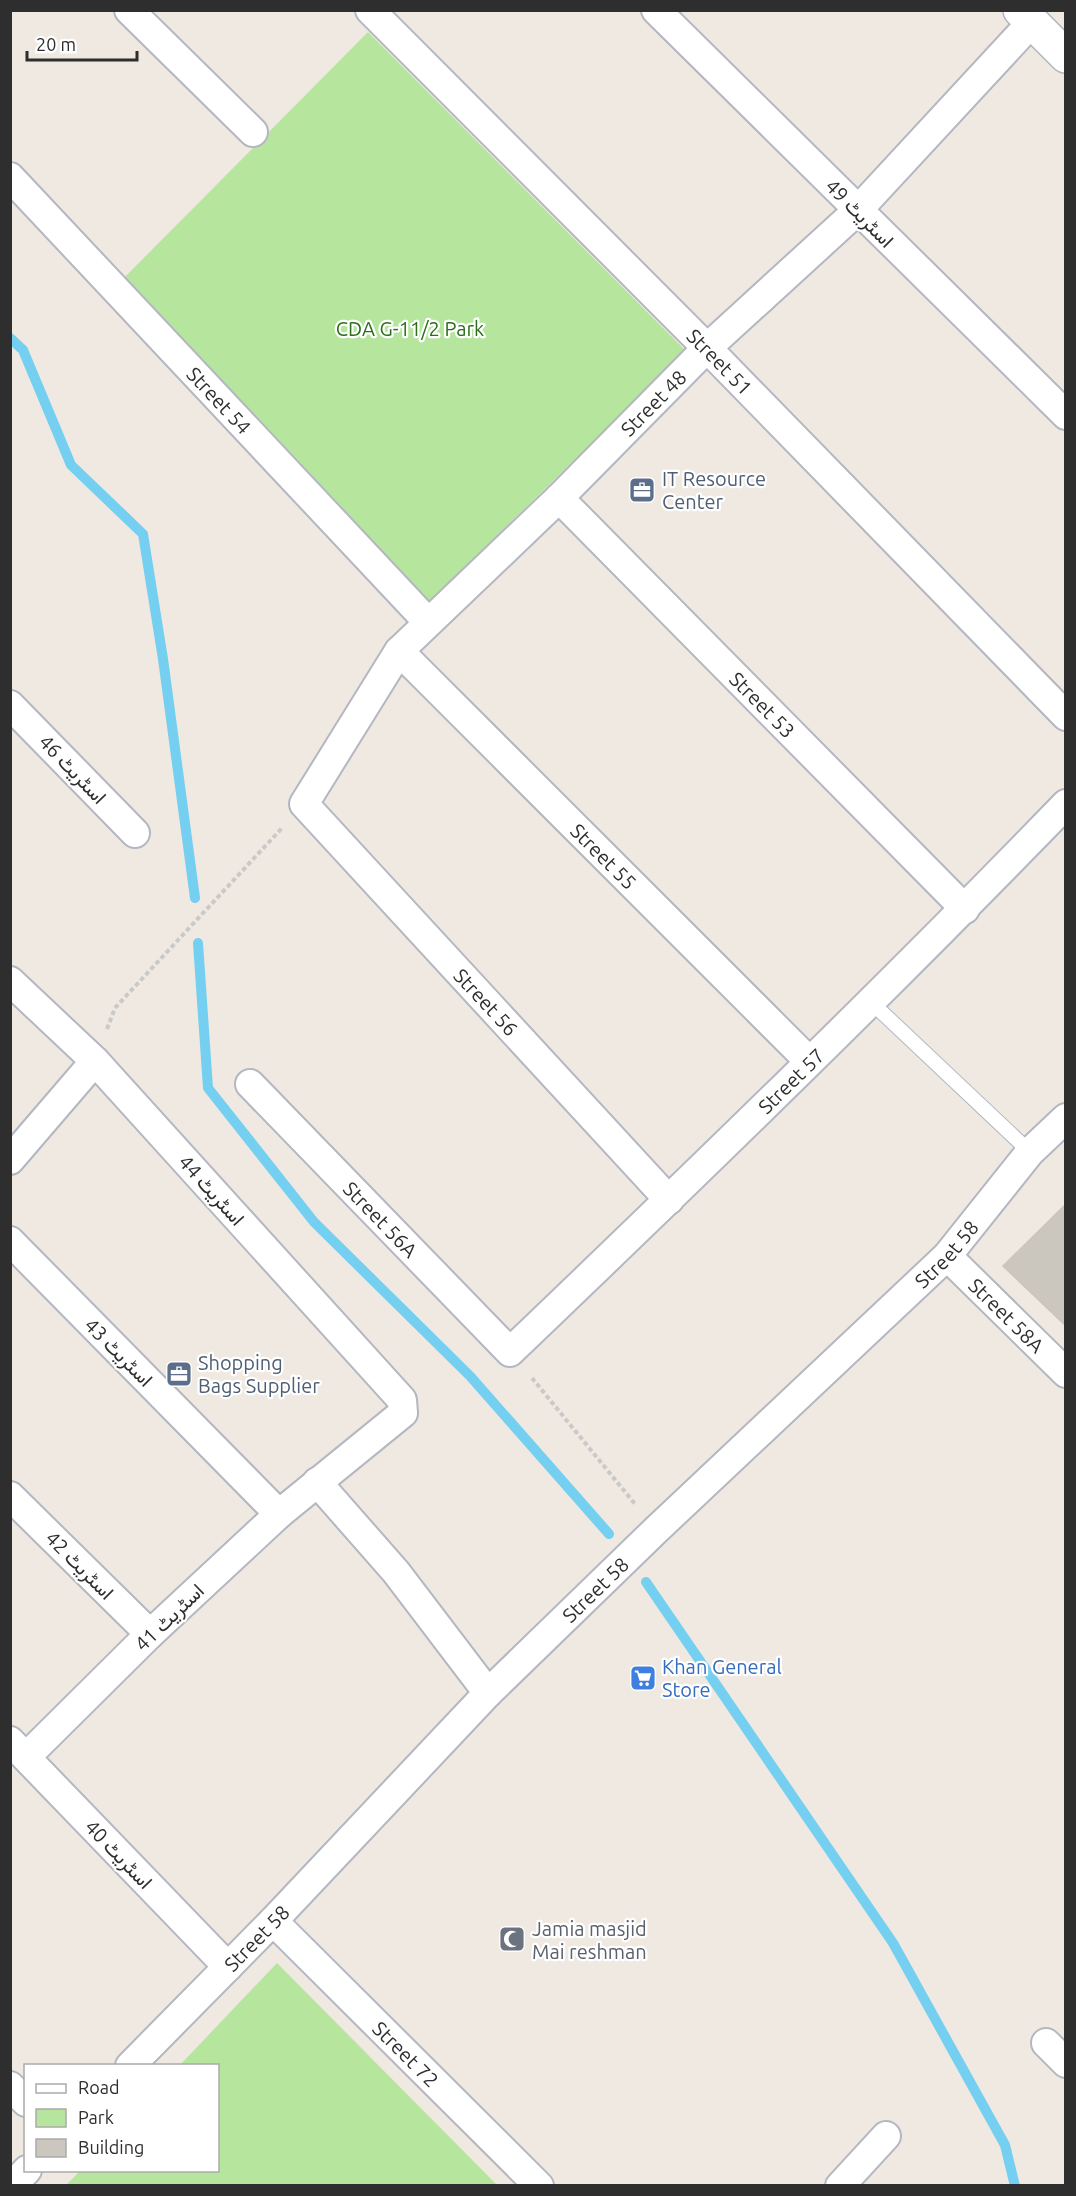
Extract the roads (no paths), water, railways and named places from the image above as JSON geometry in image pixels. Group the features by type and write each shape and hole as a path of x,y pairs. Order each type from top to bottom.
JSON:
{"main road":[{"path":"1026,16 1065,56"}],"street":[{"path":"129,10 253,132"},
{"name":"Street 51","path":"370,10 707,348 1065,716"},
{"name":"اسٹریٹ 49","path":"656,10 1065,415"},
{"name":"Street 48","path":"304,804 399,651 559,498 707,348 858,210 1026,16"},
{"name":"Street 54","path":"10,177 428,622"},
{"name":"Street 53","path":"559,498 965,909"},
{"name":"Street 55","path":"399,651 809,1061"},
{"name":"اسٹریٹ 46","path":"10,705 135,833"},
{"name":"Street 56","path":"304,804 669,1200"},
{"name":"Street 57","path":"510,1352 871,1002 965,909 1065,804"},
{"name":"اسٹریٹ 44","path":"10,981 95,1061 402,1400 404,1408"},
{"path":"10,1160 95,1061"},
{"name":"Street 56A","path":"250,1084 510,1352"},
{"name":"Street 58","path":"132,2064 273,1921 488,1693 656,1530 947,1256 1030,1152 1065,1118"},
{"name":"اسٹریٹ 43","path":"10,1241 279,1514"},
{"name":"Street 58A","path":"947,1256 1065,1373"},
{"name":"اسٹریٹ 41","path":"18,1749 150,1634 279,1514 403,1413 404,1408"},
{"path":"317,1482 396,1572 488,1693"},
{"name":"اسٹریٹ 42","path":"10,1496 150,1634"},
{"name":"اسٹریٹ 40","path":"18,1749 228,1966"},
{"name":"Street 72","path":"273,1921 539,2186"},
{"path":"10,2086 24,2100"},
{"path":"840,2186 886,2136"},
{"path":"12,2186 25,2172"}],"lane":[{"path":"871,1002 1030,1152"}],"waterway":[{"path":"10,338 23,350 71,465 143,534 163,659 195,898"},
{"path":"198,943 208,1088 314,1222 470,1376 609,1534"},
{"path":"646,1582 893,1943 1005,2145 1015,2186"}],"place":[{"name":"IT Resource Center","path":"642,490"},
{"name":"Shopping Bags Supplier","path":"179,1374"},
{"name":"Khan General Store","path":"643,1678"},
{"name":"Jamia masjid Mai reshman","path":"512,1939"}],"park label":[{"name":"CDA G-11/2 Park","path":"410,328"}]}
